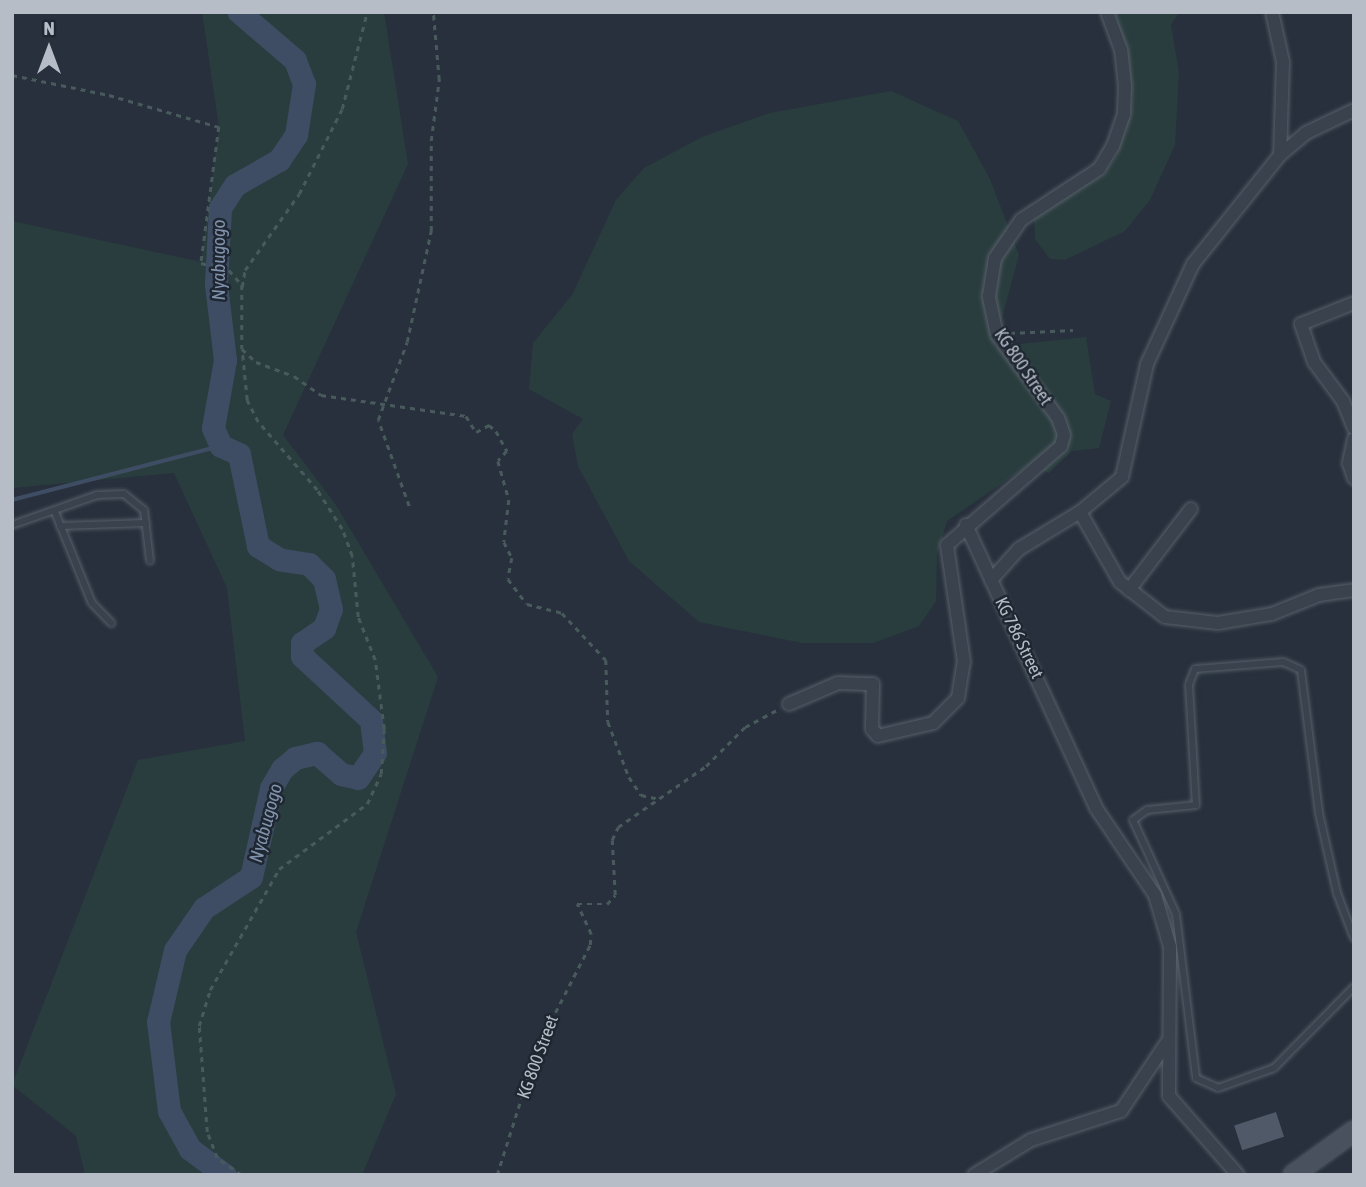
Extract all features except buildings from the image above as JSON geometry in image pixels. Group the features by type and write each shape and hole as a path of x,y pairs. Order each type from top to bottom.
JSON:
{"main road":[{"path":"1293,1175 1354,1131"}],"street":[{"name":"KG 800 Street","path":"789,704 838,683 873,684 872,729 878,736 933,723 953,708 964,662 947,545 966,525 1061,446 1064,435 1058,418 997,335 989,296 995,258 1008,233 1099,169 1119,131 1125,86 1121,50 1107,12"},
{"path":"1272,12 1283,62 1280,155"},
{"name":"KG 786 Street","path":"1238,1175 1170,1096 1170,947 1155,895 1096,808 991,580 1019,548 1080,512 1122,477 1147,364 1183,282 1226,218 1280,155 1306,133 1354,110"},
{"path":"1354,303 1301,324 1314,362 1343,401 1354,428"},
{"path":"1354,439 1349,463 1354,478"},
{"path":"1129,590 1191,509"},
{"path":"1080,512 1129,590 1165,617 1217,623 1272,614 1319,595 1354,590"},
{"path":"966,525 991,580"},
{"path":"974,1175 1031,1140 1121,1111 1169,1039"}],"lane":[{"path":"12,525 97,495 124,494 141,503 150,561"},
{"path":"55,512 92,604 111,623"},
{"path":"60,526 146,523"},
{"path":"1354,938 1337,893 1319,813 1301,670 1283,662 1195,669 1189,685 1196,805 1147,810 1133,820 1177,914 1196,1078 1218,1088 1274,1068 1354,987"}],"path":[{"path":"242,1175 217,1158 207,1132 199,1026 206,1002 217,973 279,869 367,804 381,774 384,729 375,660 358,617 352,556 342,529 258,422 247,400 242,349 242,291 245,270 299,194 342,109 367,12"},
{"path":"409,506 378,420 382,402 407,342 431,231 431,141 439,79 433,12"},
{"path":"12,75 109,95 219,127 201,262 229,270 242,291"},
{"path":"997,335 1073,330"},
{"path":"242,349 321,395 466,416 476,432 489,425 496,430 507,451 498,461 509,500 504,542 512,558 508,579 527,604 562,613 606,660 608,722 629,777 640,795 660,799 706,766 745,727 789,704"},
{"name":"KG 800 Street","path":"497,1175 537,1048 590,945 591,934 577,904 607,904 615,895 612,840 618,827 660,799"}],"shaded area":[{"path":"202,12 384,12 408,164 283,435 336,505 438,677 356,932 396,1094 362,1175 85,1175 76,1136 12,1085 138,760 245,741 227,588 174,473 12,488 12,221 201,262 219,127"},
{"path":"1115,12 1180,12 1171,24 1179,73 1175,145 1150,200 1125,231 1065,260 1050,259 1035,239 1034,218 1105,173 1117,155 1132,99"},
{"path":"891,91 958,121 990,179 1019,255 994,347 1086,337 1095,394 1111,401 1099,448 1072,451 1049,473 1029,465 947,521 937,555 936,601 919,626 873,643 802,643 699,622 629,561 578,466 572,434 583,419 529,389 533,343 572,295 616,200 644,168 702,137 770,113"}],"waterway":[{"name":"Nyabugogo","path":"225,1175 190,1149 169,1111 158,1022 175,950 204,908 251,877 271,788 282,769 295,758 317,753 341,774 358,778 375,753 371,720 302,656 302,643 324,628 331,609 324,579 309,564 279,559 258,546 239,454 221,446 213,428 225,360 216,284 220,208 235,185 279,160 296,135 304,84 295,60 239,12"},
{"path":"12,500 221,446"}]}
